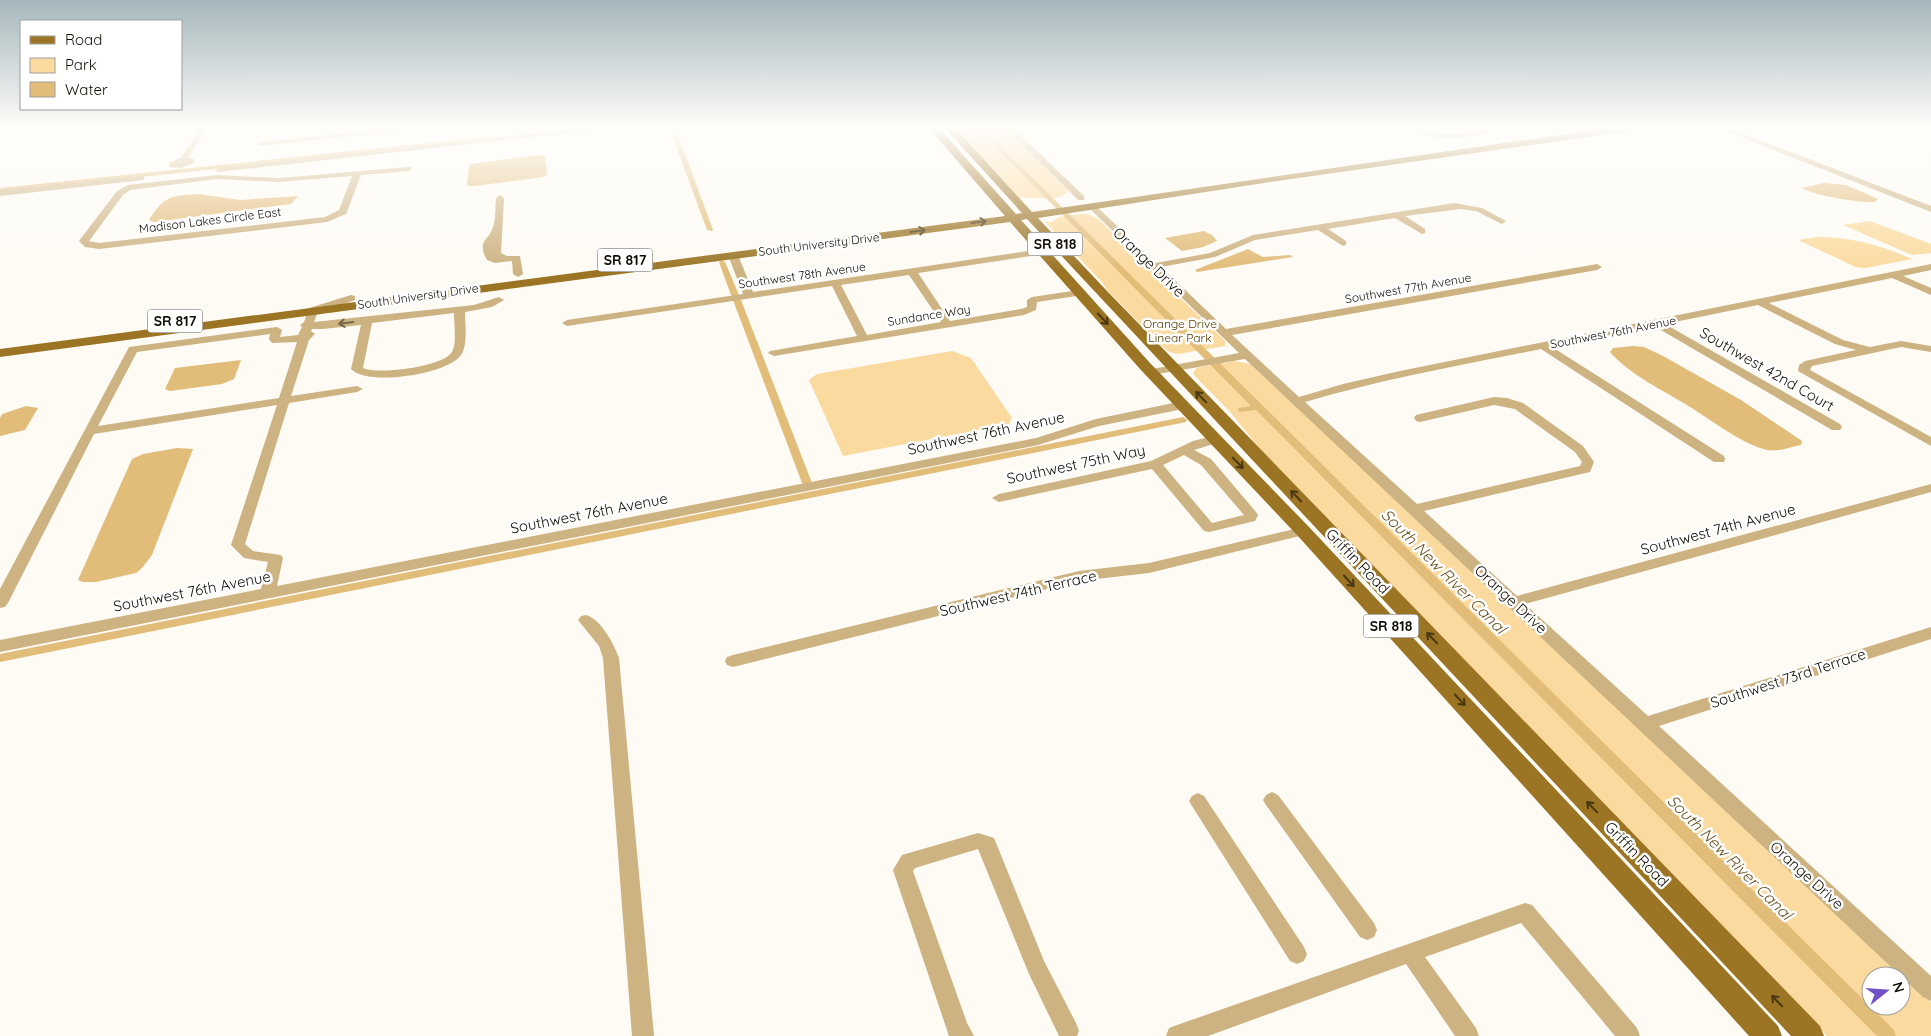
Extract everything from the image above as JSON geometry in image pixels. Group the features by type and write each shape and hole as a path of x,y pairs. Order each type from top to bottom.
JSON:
{"main road":[{"name":"Griffin Road","path":"980,175 1159,367 1310,524 1768,1036"},
{"name":"Griffin Road","path":"987,175 1016,212 1041,252 1078,293 1159,367 1183,405 1284,511 1310,524 1318,533 1342,544 1810,1036"},
{"name":"South University Drive","path":"1070,205 1080,198 1258,175"},
{"name":"South University Drive","path":"317,307 351,298 718,247 1070,205 1092,207 1293,175"},
{"name":"South University Drive","path":"0,353 74,339 737,254 1016,212"},
{"path":"737,254 767,247 837,238 841,236 840,231"},
{"path":"612,270 622,265 702,254 718,247"},
{"path":"498,286 510,280 592,269 638,258"},
{"name":"South University Drive","path":"0,345 74,339"},
{"path":"0,349 74,339"}],"street":[{"path":"0,193 173,175"},
{"path":"252,180 258,175"},
{"path":"252,180 339,175"},
{"name":"Madison Lakes Circle East","path":"252,180 216,177 128,188 120,193 84,241 88,245 119,244 335,216 343,212 357,175"},
{"path":"1057,175 1080,198"},
{"path":"1844,175 1931,209"},
{"path":"500,198 496,254 504,258"},
{"path":"1154,266 1212,255 1253,238 1454,206 1481,209 1502,220"},
{"name":"Orange Drive","path":"1092,207 1223,333 1236,353 1297,401 1415,509 1931,990"},
{"path":"1396,215 1422,231"},
{"path":"1319,227 1343,243"},
{"path":"498,229 486,245 490,258 495,260 517,258 518,274"},
{"path":"486,245 497,244"},
{"name":"Southwest 78th Avenue","path":"567,322 1041,252"},
{"path":"737,254 749,295"},
{"name":"Southwest 77th Avenue","path":"1223,333 1597,266"},
{"name":"Southwest 76th Avenue","path":"1297,401 1356,384 1931,268"},
{"path":"911,271 947,324"},
{"path":"1894,275 1931,292"},
{"path":"835,282 863,338"},
{"path":"0,603 133,350 277,330 274,339 276,341 307,330 366,321 495,307 500,302 498,300 498,286"},
{"name":"Sundance Way","path":"774,353 1029,311 1032,308 1032,300 1078,293"},
{"path":"459,312 498,300"},
{"path":"1756,303 1839,342 1857,348 1872,350"},
{"path":"1756,303 1832,344 1837,349 1838,358"},
{"path":"268,593 276,558 249,554 238,544 307,330 317,316 317,307"},
{"path":"366,321 357,369 367,374 379,375 434,366 450,360 457,353 459,312"},
{"name":"Southwest 42nd Court","path":"1656,323 1836,427"},
{"path":"1931,349 1901,344 1805,364 1804,371 1931,442"},
{"path":"1544,346 1719,460"},
{"path":"1159,367 1236,353"},
{"path":"89,431 358,389"},
{"path":"1415,509 1584,469 1588,462 1579,449 1519,406 1507,402 1494,402 1420,418"},
{"name":"Southwest 76th Avenue","path":"0,646 1038,441 1096,423 1183,405"},
{"name":"Southwest 75th Way","path":"999,498 1155,464 1197,444 1216,439"},
{"path":"1155,464 1209,528 1250,518 1250,515 1206,462 1185,450"},
{"name":"Southwest 74th Avenue","path":"1514,602 1931,488"},
{"name":"Southwest 74th Terrace","path":"733,660 1079,576 1149,568 1310,524"},
{"path":"586,620 606,644 610,658 640,978 643,1036"},
{"name":"Southwest 73rd Terrace","path":"1645,724 1931,633"},
{"path":"1272,800 1367,930"},
{"path":"1198,801 1298,954"},
{"path":"963,1036 958,1030 903,870 909,861 978,842 987,844 1036,967 1068,1031"},
{"path":"1177,1036 1525,912 1629,1036"},
{"path":"1410,953 1468,1036"}],"green space":[{"path":"998,175 1053,175 1066,189 1067,193 1050,198 1019,198"},
{"name":"Orange Drive Linear Park","path":"1088,214 1098,219 1225,341 1225,346 1178,354 1169,352 1162,346 1107,290 1102,282 1045,222 1052,222 1059,217"},
{"path":"1870,221 1931,244 1931,253 1912,255 1843,225"},
{"path":"1817,237 1842,238 1866,243 1912,259 1865,268 1856,267 1798,240"},
{"path":"952,351 971,358 1012,418 1009,424 843,456 809,380 817,374"},
{"name":"Orange Drive Linear Park","path":"1235,361 1250,364 1377,480 1893,966 1861,966 1861,1016 1911,1016 1911,983 1931,1002 1931,1036 1827,1036 1260,449 1231,413 1193,374 1196,368"}],"water":[{"path":"468,175 546,175 475,186 468,186"},
{"path":"1824,183 1846,185 1878,199 1875,202 1848,200 1816,194 1802,188"},
{"path":"199,194 240,200 298,196 291,204 154,222 149,220 159,206 169,198"},
{"path":"1204,231 1212,235 1217,241 1203,247 1182,251 1165,238"},
{"path":"1248,249 1263,257 1290,255 1293,257 1197,272 1195,270"},
{"path":"1644,347 1663,356 1741,400 1802,441 1801,445 1780,450 1767,450 1738,438 1637,375 1618,361 1610,352 1613,348"},
{"path":"241,360 234,379 222,384 170,391 165,389 175,368"},
{"path":"26,406 38,408 25,430 0,436 0,418 2,414"},
{"path":"177,448 193,449 152,555 136,573 96,582 78,580 132,459 143,454"}],"waterway":[{"path":"0,190 140,175"},
{"path":"690,175 710,230"},
{"name":"South New River Canal","path":"1026,175 1888,1036"},
{"path":"722,262 735,295"},
{"path":"737,300 807,483"},
{"path":"1242,410 1257,407"},
{"path":"0,658 1183,420"}]}
